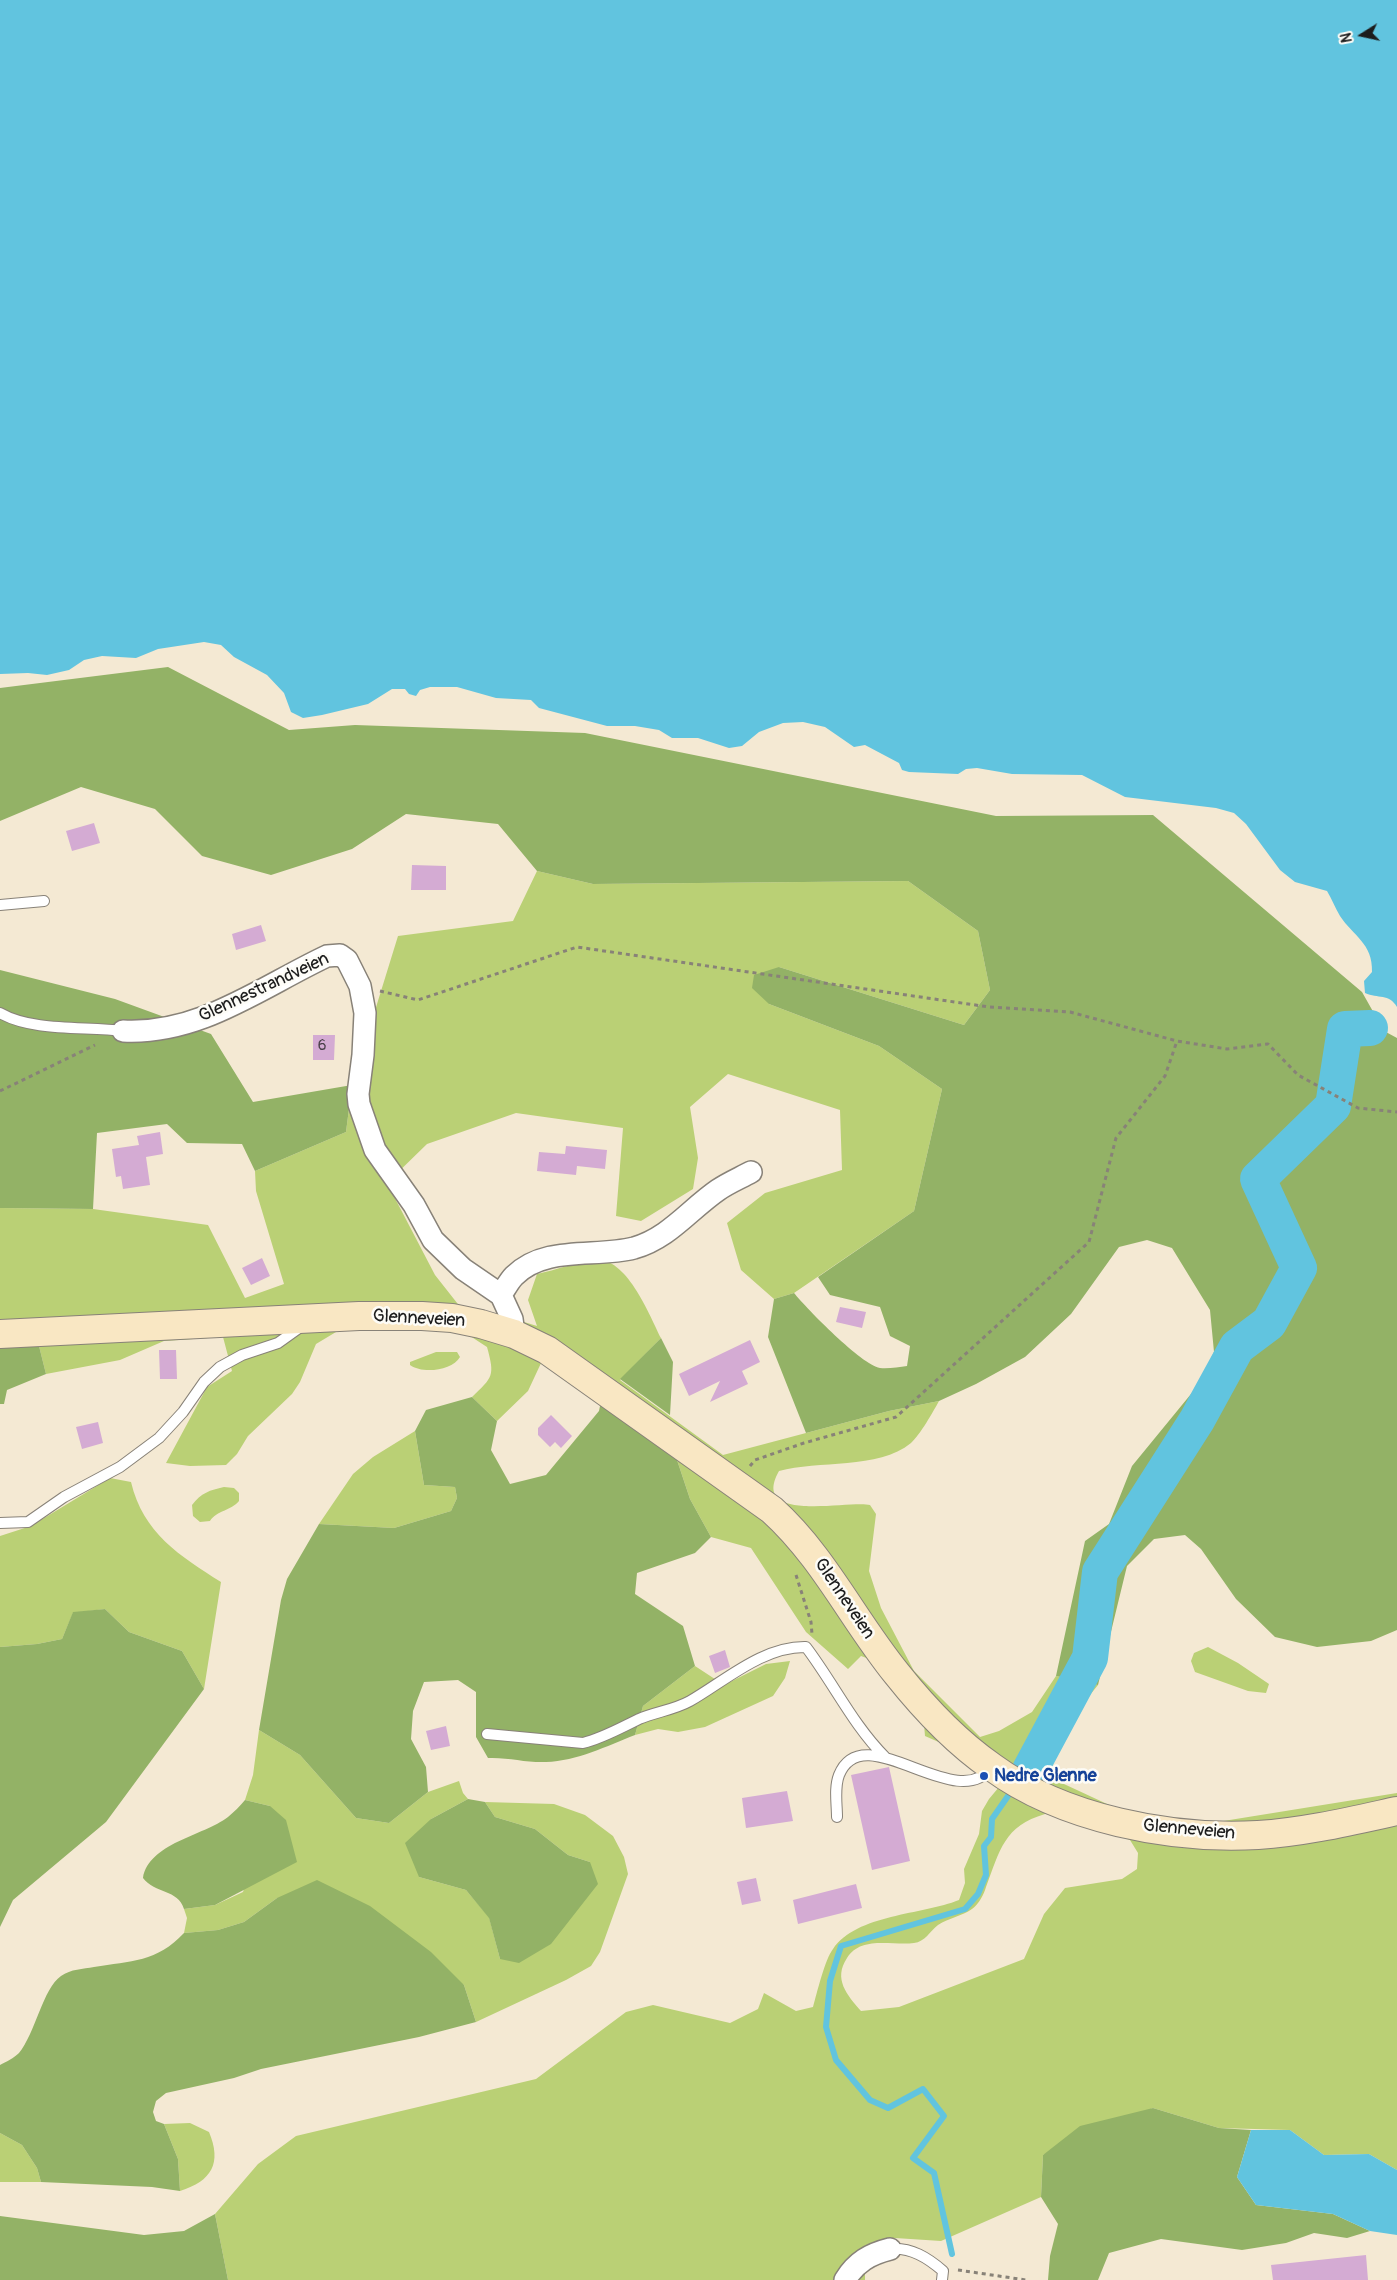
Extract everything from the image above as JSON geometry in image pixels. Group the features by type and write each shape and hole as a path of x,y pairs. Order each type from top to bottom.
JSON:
{"main road":[{"name":"Glenneveien","path":"0,1334 359,1316 452,1318 482,1324 514,1334 547,1350 772,1510 789,1526 821,1564 901,1679 960,1742 992,1767 1026,1787 1073,1807 1134,1825 1176,1833 1258,1835 1310,1828 1397,1811"}],"street":[{"name":"Glennestrandveien","path":"123,1031 159,1030 211,1015 238,1003 312,963 334,954 347,960 360,986 365,1013 363,1055 358,1094 359,1104 371,1142 414,1205 433,1240 463,1270 501,1295"},
{"path":"514,1334 512,1319 501,1295 514,1276 533,1262 566,1254 633,1248 650,1242 674,1228 718,1190 752,1172"},
{"path":"845,2280 850,2271 862,2260 890,2249"}],"lane":[{"path":"0,905 44,901"},
{"name":"Glennestrandveien","path":"0,1013 27,1023 97,1027 123,1031"},
{"path":"0,1523 28,1522 64,1497 128,1461 159,1438 183,1412 204,1382 220,1366 242,1355 278,1343 299,1328 299,1320"},
{"path":"487,1734 573,1742 596,1739 616,1732 638,1720 688,1702 770,1654 789,1648 806,1647 850,1715 870,1742 885,1757"},
{"path":"837,1817 837,1785 843,1768 855,1758 885,1757 958,1782 980,1779 992,1767"},
{"path":"890,2249 907,2250 921,2255 943,2276"}],"path":[{"path":"360,986 418,1000 577,948 989,1007 1070,1012 1177,1041 1227,1050 1268,1044 1298,1075 1358,1108 1397,1112"},
{"path":"0,1092 123,1031"},
{"path":"736,1486 755,1460 804,1442 896,1417 1089,1242 1116,1138 1165,1076 1177,1041"},
{"path":"794,1571 811,1622 812,1634 806,1647"},
{"path":"943,2276 968,2270 1026,2280"}],"green space":[{"path":"168,667 289,730 355,725 585,733 996,816 1153,815 1362,992 1384,1031 1397,1038 1397,1630 1371,1641 1317,1647 1275,1637 1236,1599 1201,1549 1185,1535 1154,1539 1127,1566 1098,1685 1056,1676 1085,1541 1109,1524 1132,1466 1200,1383 1214,1352 1210,1310 1172,1248 1147,1240 1119,1247 1071,1314 1025,1357 976,1384 939,1401 889,1411 806,1433 768,1337 774,1299 794,1293 848,1347 872,1365 880,1368 907,1366 910,1346 890,1336 880,1307 830,1295 818,1277 914,1211 942,1089 879,1046 769,1004 752,988 754,975 779,967 964,1025 990,990 978,931 908,881 593,884 537,871 498,824 406,814 352,849 271,875 202,856 155,809 81,787 0,821 0,688"},
{"path":"537,871 593,884 908,881 978,931 990,990 964,1025 779,967 769,1004 879,1046 942,1089 914,1211 794,1293 774,1299 741,1270 727,1223 765,1193 842,1170 840,1110 728,1074 690,1107 698,1158 693,1189 641,1221 616,1216 623,1128 516,1113 427,1144 387,1183 435,1275 461,1308 495,1313 537,1326 528,1300 537,1274 581,1262 596,1260 607,1262 618,1268 644,1303 661,1338 620,1380 723,1455 889,1411 939,1401 915,1439 897,1452 865,1461 779,1471 773,1487 778,1498 789,1504 805,1506 870,1505 876,1514 869,1571 881,1608 914,1671 980,1737 999,1731 1032,1712 1056,1676 1098,1685 1079,1708 1056,1742 1050,1760 1051,1778 1120,1810 1178,1821 1211,1823 1397,1793 1397,2170 1369,2154 1324,2155 1290,2130 1219,2128 1153,2108 1043,2155 1041,2197 941,2241 895,2238 865,2248 865,2280 228,2280 215,2214 258,2164 296,2136 536,2079 626,2012 653,2005 730,2023 758,2009 764,1993 796,2011 813,2007 827,1960 833,1949 844,1937 874,1922 959,1900 965,1883 964,1869 979,1834 982,1811 999,1787 950,1747 925,1736 924,1724 872,1660 861,1656 848,1669 806,1632 751,1548 711,1537 690,1499 676,1457 542,1361 528,1391 497,1421 472,1397 488,1380 491,1364 487,1347 467,1334 427,1330 341,1329 316,1344 300,1382 292,1394 248,1436 237,1454 226,1465 190,1466 166,1463 207,1387 232,1371 223,1337 164,1341 120,1360 46,1374 38,1342 0,1344 0,1208 93,1209 208,1225 245,1298 284,1284 256,1191 255,1171 346,1132 352,1085 398,936 513,921","holes":["1045,1814 1063,1815 1130,1840 1138,1853 1137,1869 1122,1879 1065,1888 1044,1914 1024,1959 899,2007 861,2011 847,1993 841,1973 847,1958 853,1951 860,1946 869,1944 906,1944 918,1942 938,1925 972,1909 983,1896 1000,1851 1012,1833 1020,1825"]},
{"path":"0,970 115,999 211,1034 253,1102 352,1085 346,1132 255,1171 242,1144 187,1143 167,1124 97,1133 93,1209 0,1208"},
{"path":"661,1338 673,1362 670,1415 620,1379"},
{"path":"38,1342 46,1374 7,1390 4,1404 0,1404 0,1344"},
{"path":"436,1352 457,1352 460,1357 451,1365 437,1370 422,1370 410,1365 410,1362"},
{"path":"472,1397 497,1421 491,1450 510,1484 546,1475 599,1411 601,1401 676,1457 690,1499 711,1537 695,1553 637,1573 635,1594 683,1626 695,1666 643,1706 635,1735 580,1756 546,1762 488,1758 476,1737 476,1692 458,1680 424,1682 413,1711 411,1739 426,1767 428,1792 389,1823 356,1818 300,1755 259,1730 281,1600 287,1579 319,1524 394,1528 451,1511 457,1498 455,1487 424,1485 415,1431 426,1410"},
{"path":"415,1431 424,1485 455,1487 457,1498 451,1511 394,1528 319,1524 353,1474 373,1457"},
{"path":"110,1478 131,1482 144,1515 154,1529 191,1563 221,1582 204,1689 182,1651 129,1632 105,1609 73,1613 62,1639 37,1644 0,1647 0,1536 31,1526"},
{"path":"224,1487 234,1488 239,1493 239,1501 236,1504 216,1515 210,1521 200,1522 193,1516 192,1505 202,1495"},
{"path":"105,1609 129,1632 182,1651 204,1689 106,1822 13,1900 0,1927 0,1647 37,1644 62,1639 73,1612"},
{"path":"1208,1647 1238,1663 1269,1684 1266,1693 1248,1691 1195,1672 1191,1661 1194,1653"},
{"path":"790,1661 785,1678 773,1696 705,1727 678,1732 658,1729 635,1735 643,1706 695,1666 724,1685 766,1664"},
{"path":"259,1730 300,1755 356,1818 389,1823 428,1792 459,1781 463,1793 468,1799 431,1819 419,1877 466,1890 489,1917 500,1959 590,1862 568,1855 535,1829 495,1817 485,1802 554,1804 585,1815 613,1836 624,1857 628,1874 600,1952 591,1966 566,1980 476,2022 464,1985 277,1898 244,1922 218,1930 184,1933 187,1918 184,1909 215,1905 243,1892 270,1806 245,1800 253,1775"},
{"path":"468,1799 485,1802 495,1817 535,1829 568,1855 590,1862 598,1884 551,1944 519,1963 500,1959 489,1918 466,1890 419,1877 405,1843 431,1819"},
{"path":"245,1800 270,1806 286,1820 297,1862 215,1905 184,1909 177,1898 154,1887 143,1878 147,1866 155,1856 166,1848 217,1824 228,1817"},
{"path":"317,1880 370,1906 431,1952 464,1985 476,2022 419,2037 261,2069 234,2078 166,2093 156,2101 153,2112 156,2121 164,2124 178,2159 180,2191 152,2187 41,2182 37,2168 22,2145 0,2133 0,2065 17,2055 25,2045 49,1990 55,1982 61,1976 73,1971 143,1959 164,1950 184,1933 218,1930 244,1922 277,1898"},
{"path":"1153,2108 1219,2128 1251,2130 1237,2177 1256,2205 1333,2214 1370,2231 1347,2238 1314,2233 1286,2243 1242,2250 1161,2239 1109,2253 1098,2280 1048,2280 1050,2256 1058,2224 1041,2197 1043,2155 1080,2126"},
{"path":"190,2123 209,2132 213,2143 214,2162 207,2176 200,2182 180,2191 178,2159 164,2124"},
{"path":"0,2133 22,2145 37,2168 41,2182 0,2182"},
{"path":"215,2214 228,2280 0,2280 0,2216 144,2235 184,2231"}],"water":[{"path":"0,0 1397,0 1397,1007 1387,998 1365,993 1364,981 1372,972 1369,954 1366,947 1340,916 1327,891 1295,882 1280,870 1246,824 1234,813 1216,808 1125,797 1082,775 1012,774 977,768 966,769 958,774 909,772 902,770 899,763 865,745 854,747 825,727 803,722 783,723 759,732 742,746 729,748 698,738 672,738 659,730 635,726 607,726 539,708 531,700 496,698 457,687 430,687 420,690 416,696 409,694 405,689 392,689 368,704 303,718 291,712 284,693 267,675 234,657 221,645 204,642 158,649 136,658 102,656 84,660 69,670 47,675 28,673 0,674"},
{"path":"1251,2130 1290,2130 1324,2155 1369,2154 1397,2170 1397,2235 1370,2231 1333,2214 1256,2205 1237,2177"}],"building":[{"path":"94,823 100,843 72,851 66,831"},
{"path":"412,865 446,866 446,890 411,890"},
{"path":"261,925 266,941 236,950 232,934"},
{"path":"313,1035 335,1035 334,1060 313,1060"},
{"path":"160,1132 163,1154 146,1157 150,1185 123,1189 121,1176 116,1177 112,1149 139,1145 137,1136"},
{"path":"566,1146 607,1150 605,1169 577,1166 576,1175 537,1171 539,1152 565,1154"},
{"path":"262,1258 270,1276 251,1285 242,1268"},
{"path":"840,1307 866,1312 862,1328 836,1322"},
{"path":"750,1340 760,1362 742,1371 748,1384 710,1402 720,1381 689,1396 679,1374"},
{"path":"159,1350 176,1350 177,1379 160,1379"},
{"path":"551,1415 572,1436 561,1448 555,1442 550,1447 538,1435 538,1428"},
{"path":"98,1422 103,1443 82,1449 76,1427"},
{"path":"725,1650 730,1667 715,1673 709,1656"},
{"path":"446,1726 450,1746 431,1750 426,1731"},
{"path":"889,1767 910,1861 872,1870 851,1775"},
{"path":"787,1791 793,1821 746,1828 742,1798"},
{"path":"756,1878 761,1901 742,1905 737,1882"},
{"path":"856,1884 862,1908 798,1924 793,1900"},
{"path":"1366,2255 1368,2280 1273,2280 1271,2265"}],"waterway":[{"path":"1030,1770 1090,1658 1100,1572 1197,1420 1237,1347 1269,1323 1299,1268 1258,1179 1333,1106 1345,1029 1370,1028"},
{"path":"952,2254 934,2173 913,2158 944,2116 923,2089 888,2108 870,2100 836,2060 826,2027 830,1981 841,1946 965,1909 978,1894 986,1875 984,1846 991,1837 992,1819 1008,1796"}],"place":[{"name":"Nedre Glenne","path":"984,1776"}]}
